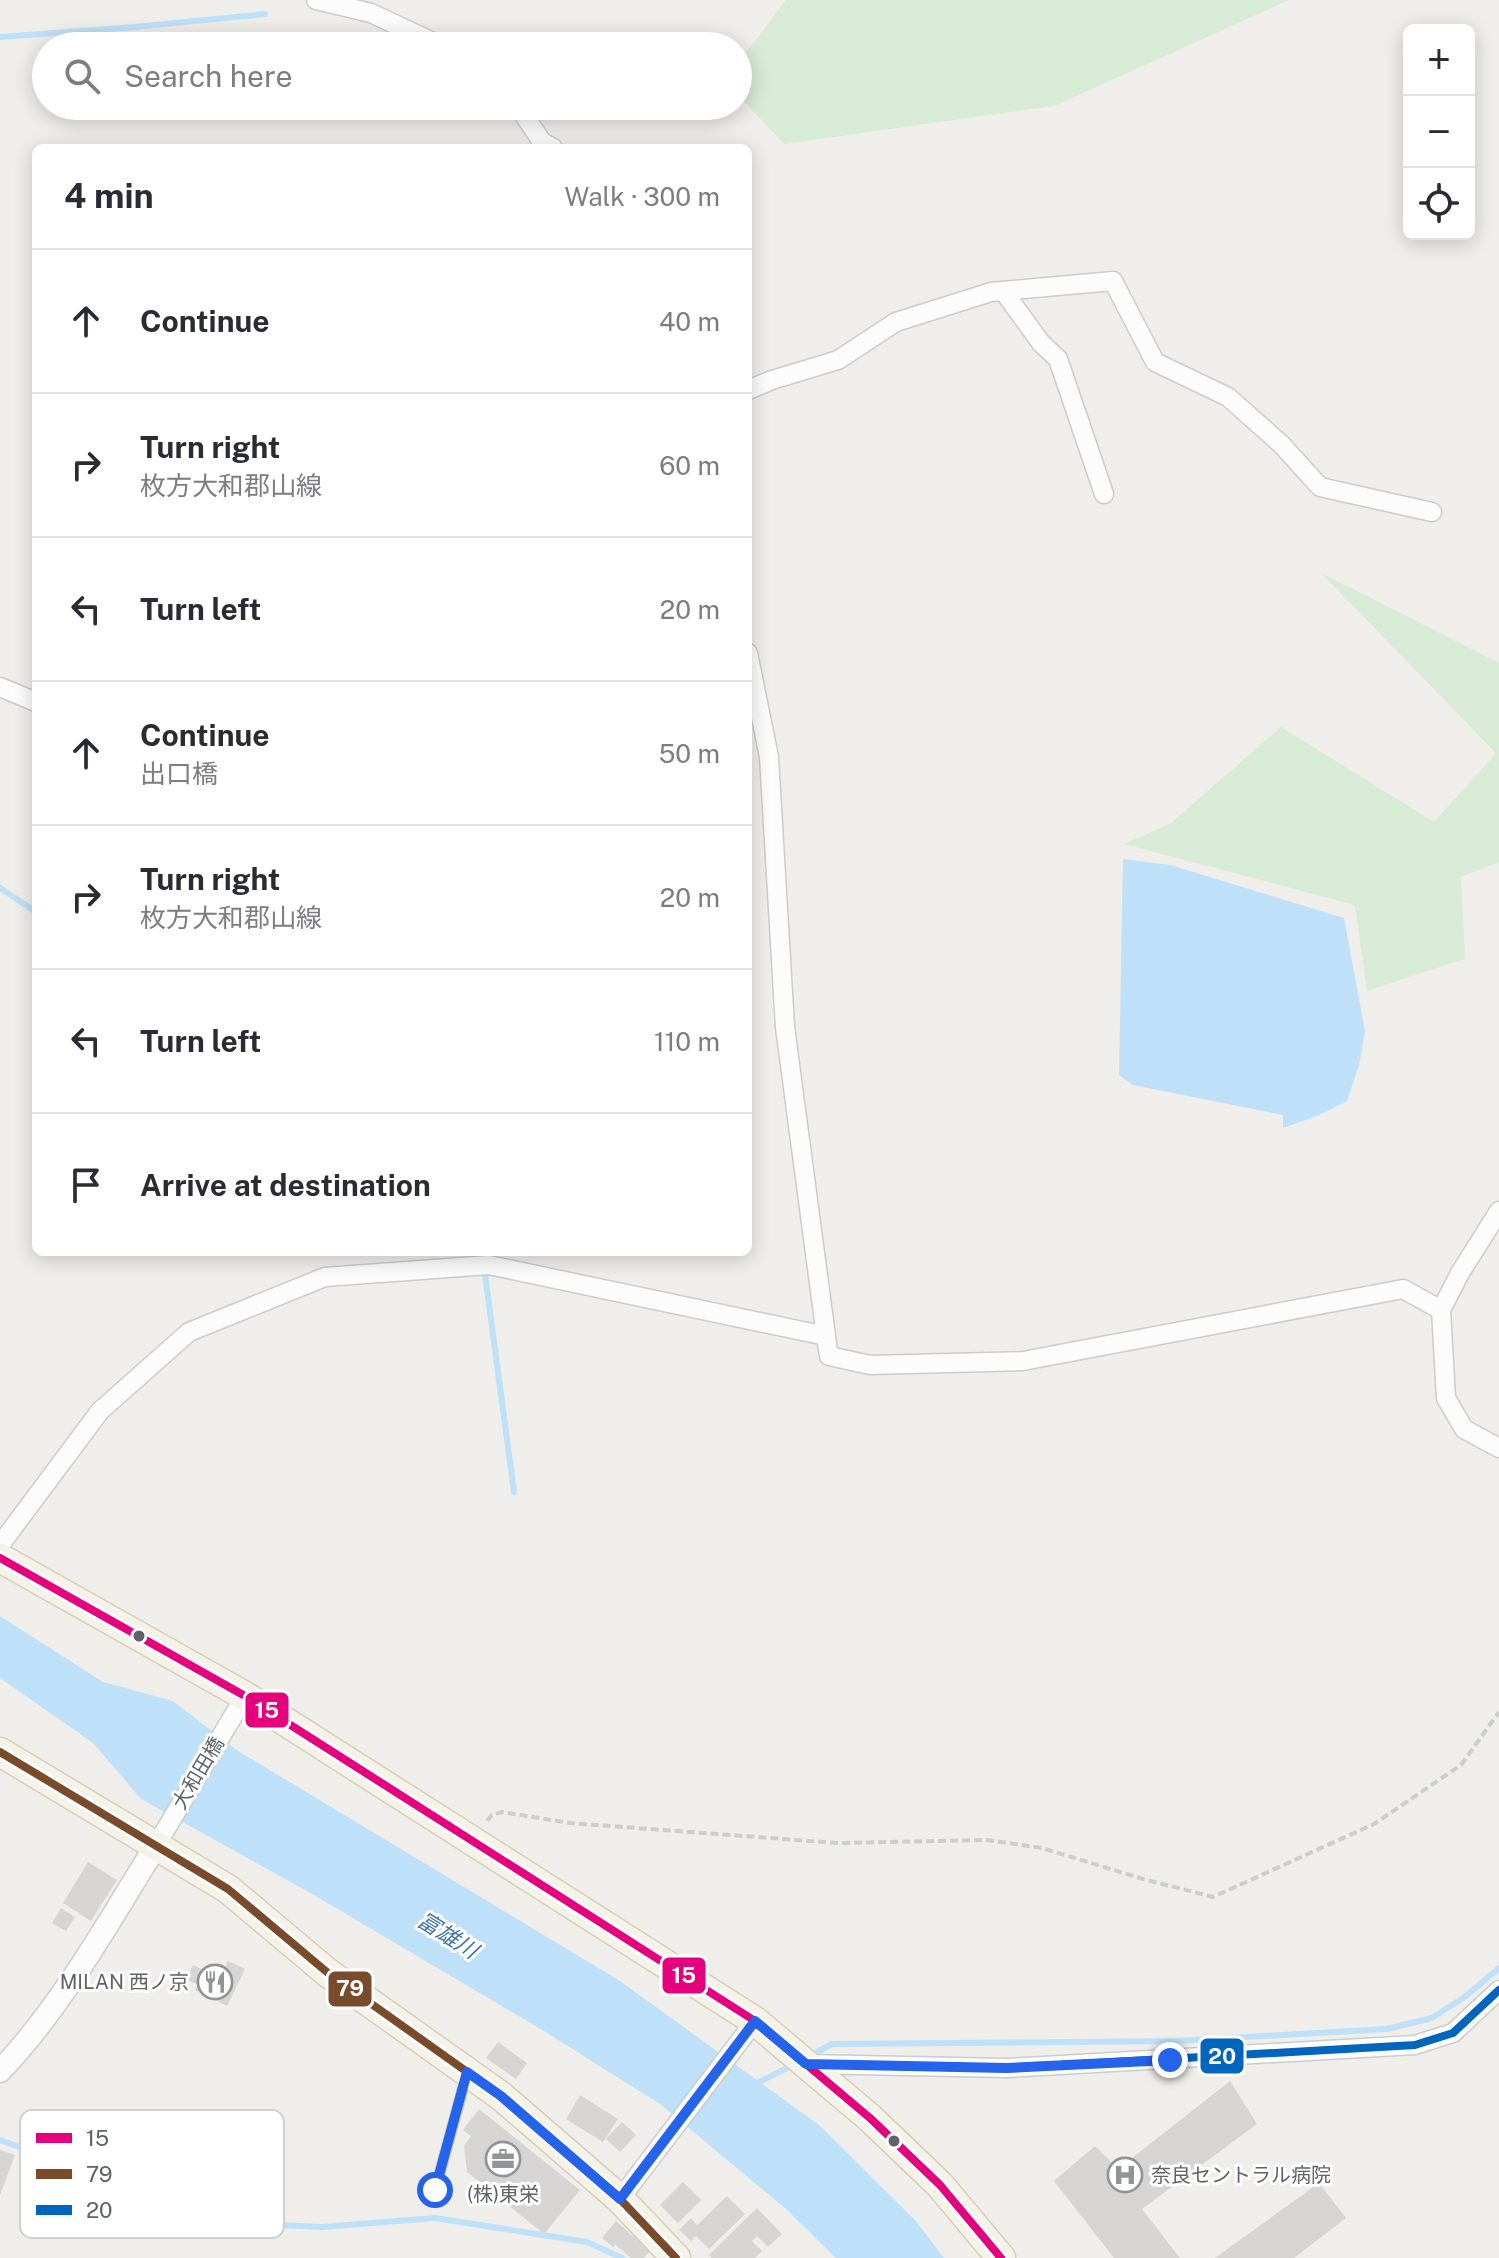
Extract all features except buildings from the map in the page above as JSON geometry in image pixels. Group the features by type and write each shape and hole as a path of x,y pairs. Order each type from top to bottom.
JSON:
{"main road":[{"path":"0,1558 245,1696 471,1841 748,2030 806,2064 870,2118 940,2185 1001,2258"},
{"path":"0,1752 162,1835 328,1973 501,2096 620,2199 676,2258"}],"street":[{"path":"316,0 371,13 411,32"},
{"path":"527,120 546,144"},
{"path":"752,388 838,360 896,322 991,292 1113,281 1155,362 1228,397 1281,444 1320,487 1432,512"},
{"path":"1004,292 1041,343 1058,359 1104,494"},
{"path":"752,673 769,757 785,1027 829,1356 870,1365 1023,1361 1403,1289 1441,1310"},
{"path":"0,687 32,700"},
{"path":"1499,1211 1441,1310 1446,1398 1464,1429 1499,1448"},
{"path":"0,1545 100,1411 189,1332 325,1277 489,1265 826,1336"},
{"name":"大和田橋","path":"162,1835 245,1696"},
{"path":"0,2071 21,2048 93,1948 162,1835"},
{"path":"806,2064 1007,2068 1415,2045 1453,2033 1499,1990"},
{"path":"620,2199 748,2030"}],"lane":[{"path":"435,2190 467,2072"}],"path":[{"path":"471,1841 492,1815 502,1812 570,1823 837,1843 987,1840 1042,1848 1213,1897 1374,1824 1461,1765 1499,1712"}],"green space":[{"path":"786,0 1289,0 1054,106 784,144 752,110 752,45"},
{"path":"1321,573 1499,663 1499,862 1461,877 1465,959 1367,991 1355,905 1124,844 1171,823 1281,727 1434,822 1496,753"}],"water":[{"path":"1123,859 1170,865 1344,918 1365,1031 1359,1065 1347,1101 1283,1128 1283,1115 1133,1085 1119,1075"},
{"name":"富雄川","path":"0,1616 103,1682 173,1701 235,1749 620,1981 819,2125 915,2220 944,2258 836,2258 786,2209 660,2104 544,2031 314,1895 141,1799 93,1743 0,1678"}],"waterway":[{"path":"67,32 265,14"},
{"path":"0,37 32,35"},
{"path":"0,888 32,909"},
{"path":"483,1256 514,1492"},
{"path":"808,2057 832,2044 1177,2041 1387,2029 1432,2018 1466,1996 1499,1968"},
{"path":"755,2084 795,2064"},
{"path":"0,2140 20,2147"},
{"path":"284,2225 322,2227 435,2218 587,2242 622,2258"}],"transit line":[{"name":"15","path":"0,1558 245,1696 755,2021 870,2118 940,2185 1001,2258"},
{"name":"79","path":"0,1752 228,1889 328,1973 501,2096 620,2199 676,2258"},
{"name":"20","path":"806,2064 1007,2068 1415,2045 1453,2033 1499,1990"}],"place":[{"name":"MILAN 西ノ京","path":"215,1982"},
{"name":"(株)東栄","path":"503,2159"},
{"name":"奈良セントラル病院","path":"1125,2175"}],"route":[{"path":"435,2190 467,2072 501,2096 620,2199 755,2021 806,2064 1007,2068 1170,2060"}]}
